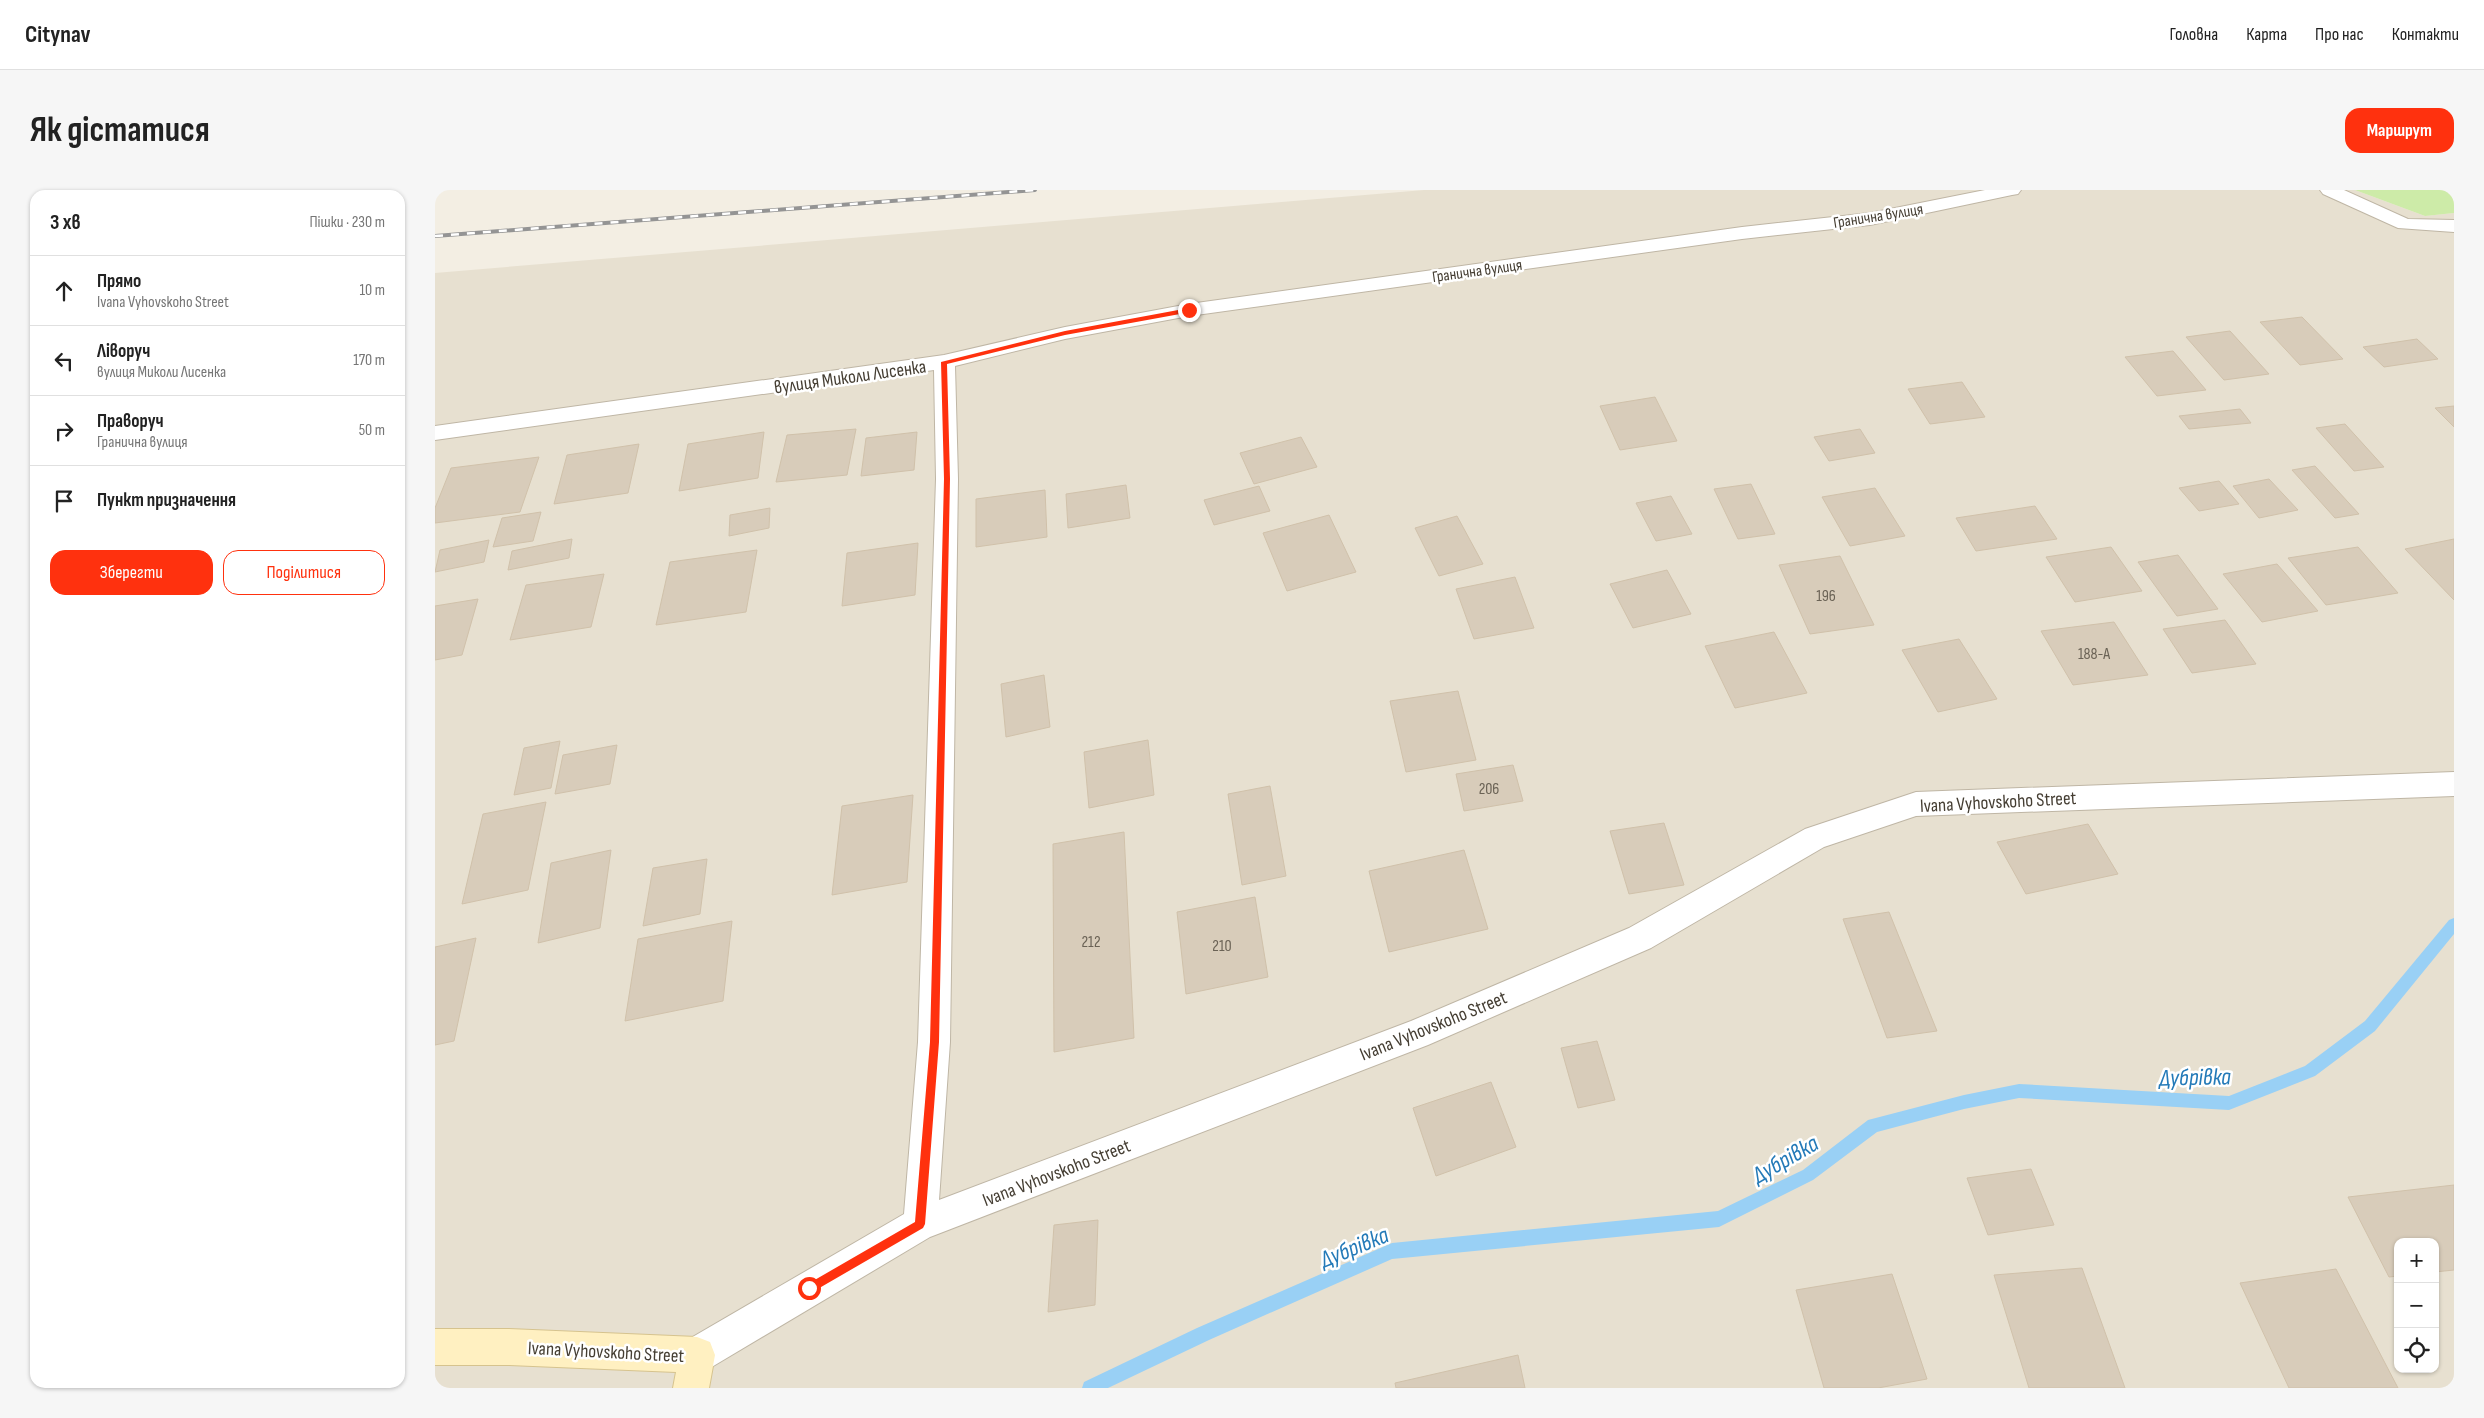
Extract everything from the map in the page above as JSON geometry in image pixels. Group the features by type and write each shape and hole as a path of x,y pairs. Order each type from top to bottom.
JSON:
{"main road":[{"name":"Ivana Vyhovskoho Street","path":"435,1348 509,1346 694,1372"}],"street":[{"name":"Гранична вулиця","path":"944,362 1065,333 1189,310 1742,233 1870,219 2012,190"},
{"path":"2329,190 2405,224 2454,226"},
{"name":"вулиця Миколи Лисенка","path":"435,433 944,362 947,479 934,1042 920,1224"},
{"name":"Ivana Vyhovskoho Street","path":"694,1372 920,1224 1417,1034 1640,938 1745,880 1815,838 1916,804 2454,784"}],"shaded area":[{"path":"1424,190 2355,190 2425,216 2454,213 2454,1388 435,1388 435,273"}],"green space":[{"path":"2355,190 2454,190 2454,213 2425,216"}],"building":[{"path":"2302,317 2343,359 2300,365 2260,322"},
{"path":"2230,331 2269,374 2224,380 2186,337"},
{"path":"2417,339 2438,359 2384,367 2363,347"},
{"path":"2173,351 2206,390 2157,396 2125,357"},
{"path":"1962,382 1985,417 1930,424 1908,389"},
{"path":"1655,397 1677,441 1620,450 1600,406"},
{"path":"2454,406 2454,427 2435,408"},
{"path":"2240,409 2251,423 2189,429 2179,416"},
{"path":"2345,424 2384,467 2354,471 2316,428"},
{"path":"856,429 847,475 776,482 787,435"},
{"path":"1860,429 1875,453 1829,461 1814,437"},
{"path":"764,432 758,478 679,491 688,444"},
{"path":"917,432 914,470 861,476 866,438"},
{"path":"1301,437 1317,467 1254,484 1240,453"},
{"path":"639,444 628,493 554,504 567,455"},
{"path":"539,457 520,512 435,523 435,508 451,468"},
{"path":"2315,466 2359,514 2335,518 2292,470"},
{"path":"2269,479 2298,510 2259,518 2233,486"},
{"path":"2219,481 2239,504 2199,511 2179,488"},
{"path":"1751,484 1775,534 1738,539 1714,489"},
{"path":"1126,485 1130,518 1068,528 1066,494"},
{"path":"1259,486 1270,511 1214,525 1204,500"},
{"path":"1875,488 1905,536 1850,546 1822,497"},
{"path":"1045,490 1047,537 976,547 976,499"},
{"path":"1671,496 1692,534 1656,541 1636,503"},
{"path":"2035,506 2057,539 1976,551 1956,518"},
{"path":"770,508 769,528 729,536 730,515"},
{"path":"541,512 533,541 493,547 502,518"},
{"path":"1329,515 1356,572 1287,591 1263,533"},
{"path":"1457,516 1483,564 1439,576 1415,528"},
{"path":"572,539 569,558 508,570 512,551"},
{"path":"2454,539 2454,600 2405,549"},
{"path":"489,540 484,562 435,572 440,550"},
{"path":"918,543 915,595 842,606 847,553"},
{"path":"2111,547 2142,591 2075,602 2046,557"},
{"path":"2358,547 2398,593 2326,605 2288,558"},
{"path":"757,550 746,612 656,625 670,562"},
{"path":"2178,555 2218,609 2177,616 2138,562"},
{"path":"1840,556 1874,625 1810,634 1779,565"},
{"path":"2277,564 2318,611 2262,622 2223,574"},
{"path":"1667,570 1691,614 1633,628 1610,584"},
{"path":"604,574 591,627 510,640 526,585"},
{"path":"1515,577 1534,628 1474,639 1456,589"},
{"path":"478,599 462,655 435,660 435,606"},
{"path":"2225,620 2256,664 2192,673 2163,629"},
{"path":"2114,622 2148,675 2073,685 2041,631"},
{"path":"1774,632 1807,693 1735,708 1705,646"},
{"path":"1959,639 1997,699 1938,712 1902,650"},
{"path":"1044,675 1050,727 1006,737 1001,684"},
{"path":"1458,691 1476,760 1406,772 1390,701"},
{"path":"1148,740 1154,795 1089,808 1084,752"},
{"path":"560,741 551,788 514,795 524,748"},
{"path":"617,745 610,784 555,794 563,755"},
{"path":"1513,765 1523,801 1464,811 1456,774"},
{"path":"1270,786 1286,876 1242,885 1228,794"},
{"path":"913,795 907,882 832,895 842,806"},
{"path":"546,802 528,890 462,904 483,814"},
{"path":"1664,823 1684,885 1629,894 1610,831"},
{"path":"2088,824 2118,874 2026,894 1997,842"},
{"path":"1124,832 1134,1038 1054,1052 1053,844"},
{"path":"611,850 600,928 538,943 551,863"},
{"path":"1464,850 1488,929 1389,952 1369,871"},
{"path":"707,859 700,914 643,926 653,868"},
{"path":"1255,897 1268,977 1186,994 1177,912"},
{"path":"1889,912 1937,1031 1887,1038 1843,919"},
{"path":"732,921 723,1001 625,1021 638,939"},
{"path":"476,938 454,1041 435,1045 435,947"},
{"path":"1597,1041 1615,1100 1578,1108 1561,1048"},
{"path":"1491,1082 1516,1147 1436,1176 1413,1108"},
{"path":"2031,1169 2054,1225 1988,1235 1967,1178"},
{"path":"2454,1185 2454,1270 2439,1272 2439,1238 2394,1238 2394,1276 2389,1277 2348,1197"},
{"path":"1098,1220 1095,1305 1048,1312 1054,1225"},
{"path":"2082,1268 2125,1388 2029,1388 1994,1275"},
{"path":"2336,1269 2398,1388 2289,1388 2240,1283"},
{"path":"1892,1274 1927,1379 1878,1388 1824,1388 1796,1290"},
{"path":"1518,1355 1525,1388 1396,1388 1395,1383"}],"waterway":[{"name":"Дубрівка","path":"1090,1388 1203,1334 1392,1251 1719,1219 1808,1175 1873,1125 1964,1102 2019,1091 2229,1103 2310,1071 2370,1026 2454,924"}],"railway":[{"path":"435,236 1035,190"}],"route":[{"path":"809,1288 920,1224 934,1042 947,479 944,362 1065,333 1189,310"}]}
